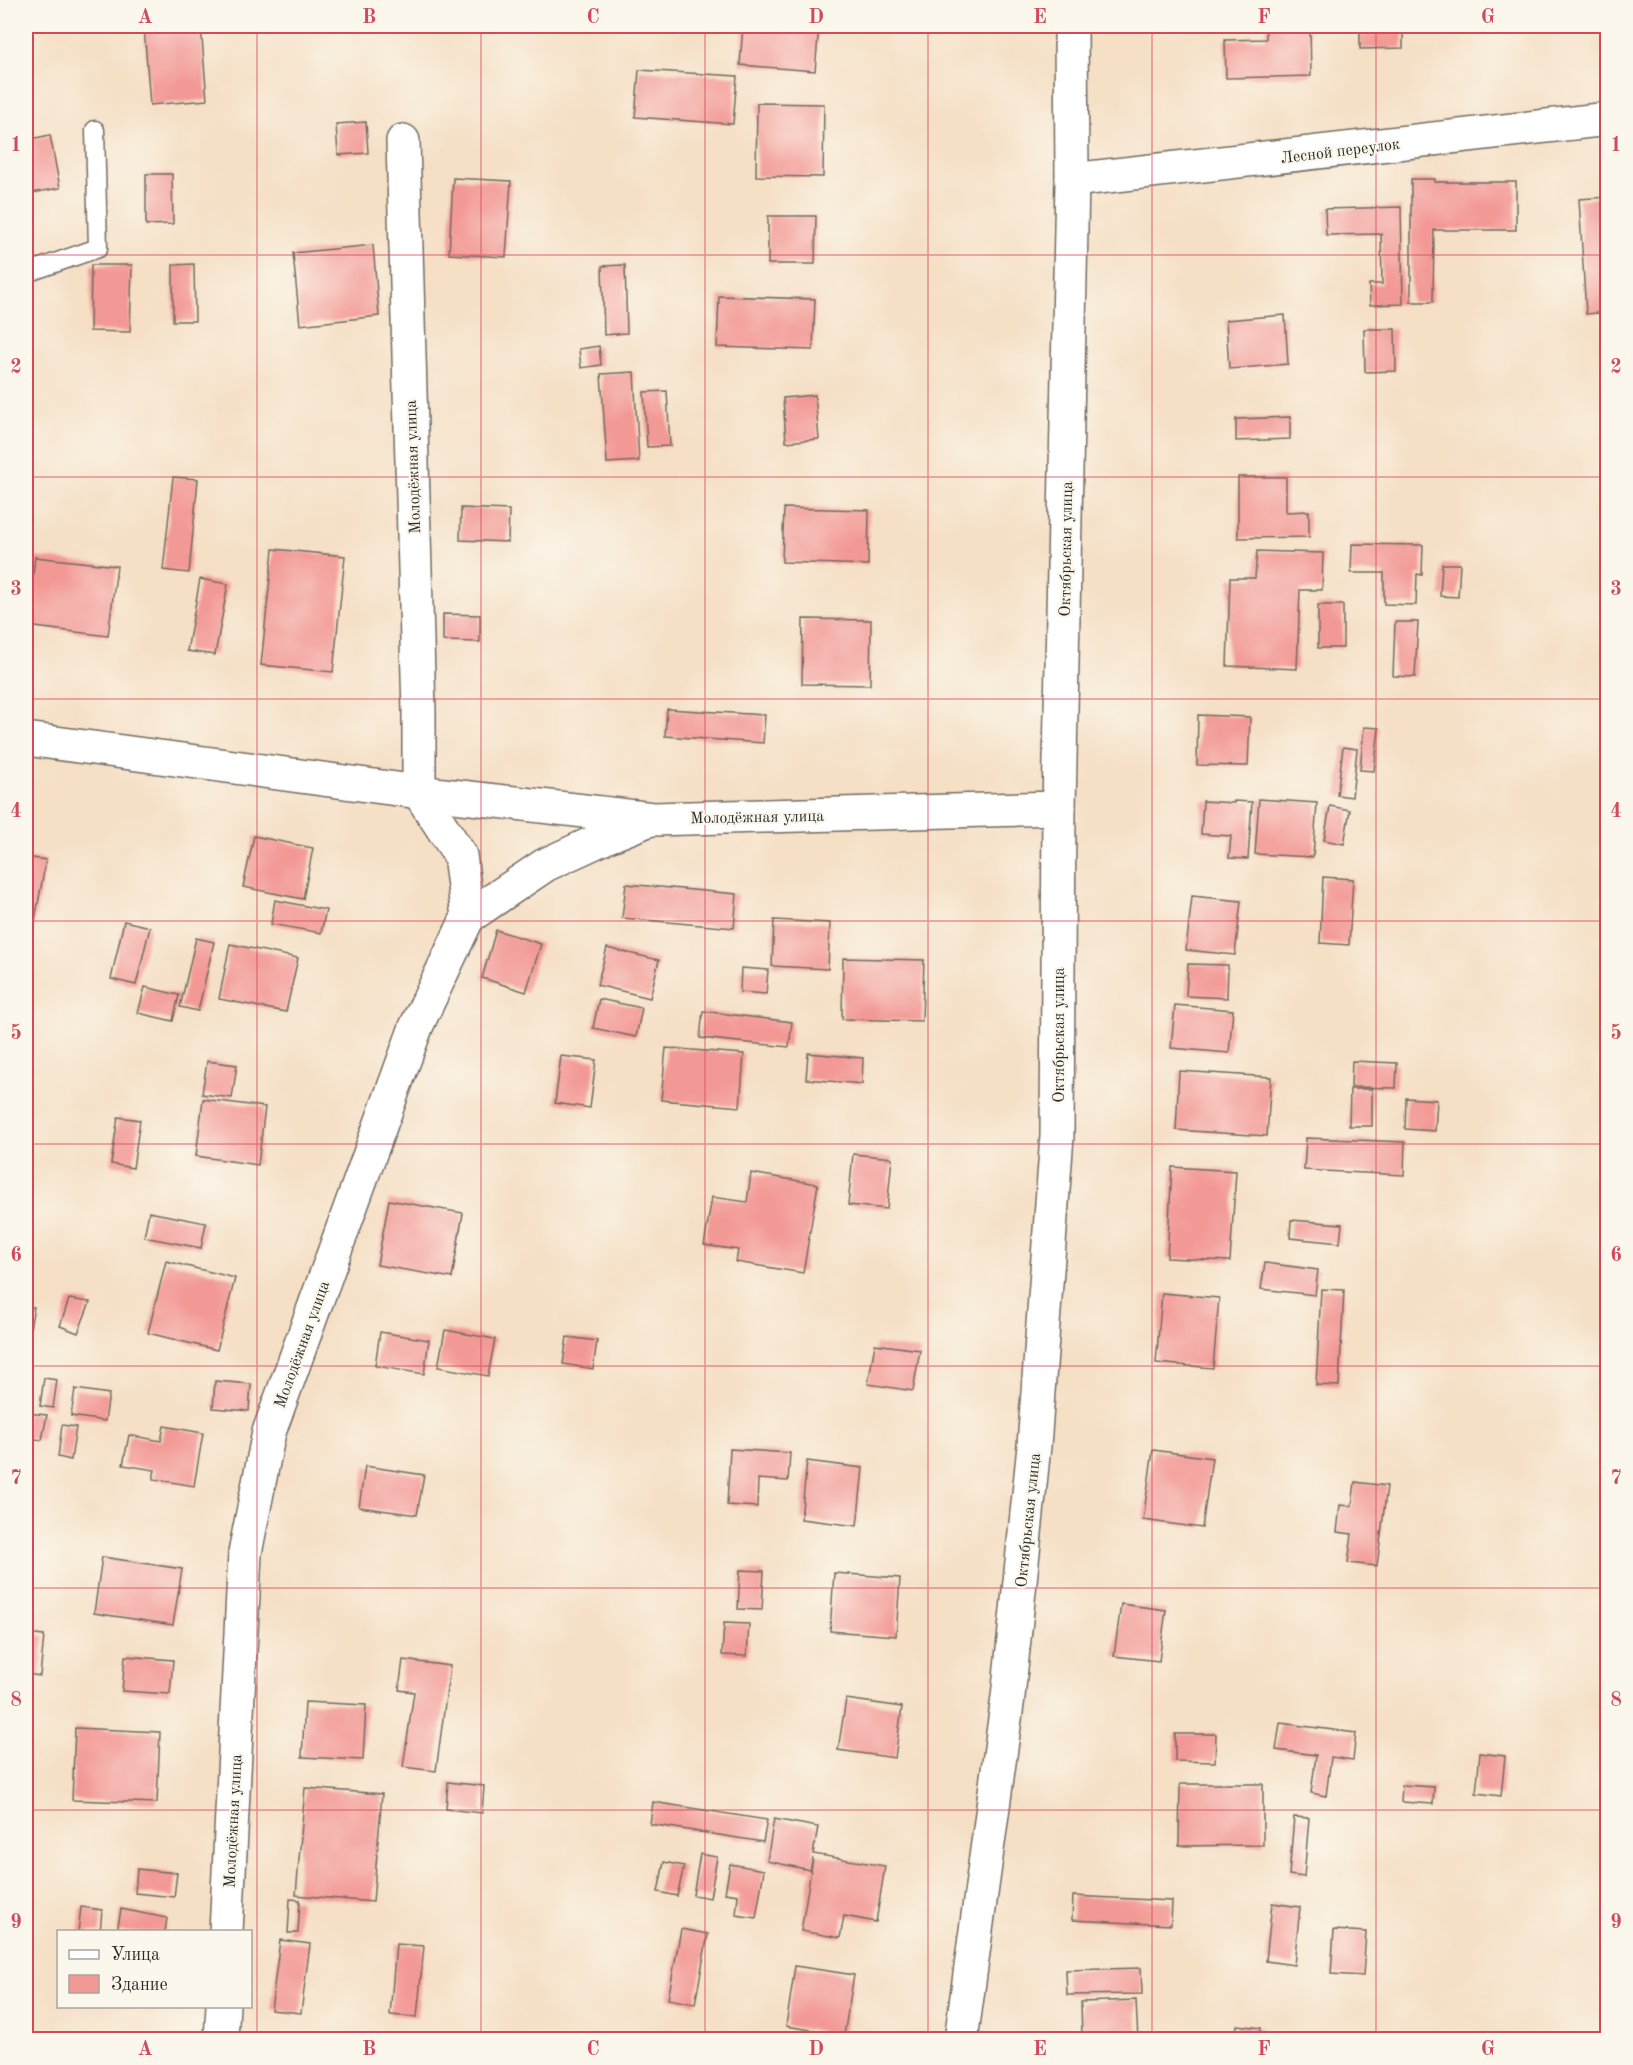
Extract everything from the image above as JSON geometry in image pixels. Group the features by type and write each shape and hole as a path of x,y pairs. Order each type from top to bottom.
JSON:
{"street":[{"name":"Октябрьская улица","path":"961,2040 1008,1697 1034,1446 1057,1136 1059,808 1072,180 1071,26"},
{"name":"Лесной переулок","path":"1072,180 1608,119"},
{"name":"Молодёжная улица","path":"403,141 419,712 419,792"},
{"name":"Молодёжная улица","path":"26,739 419,792 653,819 1059,808"},
{"path":"419,792 460,855 468,917 545,865 608,836 653,819"},
{"name":"Молодёжная улица","path":"226,1930 245,1553 269,1432 416,1027 468,917"},
{"path":"221,2040 223,2008"}],"lane":[{"path":"26,273 98,248 95,130"}],"building":[{"path":"201,26 207,100 150,105 144,27"},
{"path":"743,26 819,26 815,71 740,65"},
{"path":"1266,26 1310,26 1311,76 1226,78 1225,40 1266,39"},
{"path":"1360,26 1403,26 1403,48 1360,49"},
{"path":"639,70 737,76 733,124 635,117"},
{"path":"757,103 824,104 823,177 756,176"},
{"path":"366,122 368,153 338,155 336,124"},
{"path":"50,135 60,188 26,194 26,140"},
{"path":"146,174 172,174 173,224 146,225"},
{"path":"453,178 511,181 506,257 449,254"},
{"path":"1411,179 1435,179 1434,182 1516,182 1516,230 1434,230 1433,302 1411,302"},
{"path":"1608,197 1608,312 1586,314 1579,199"},
{"path":"1401,207 1403,304 1370,305 1369,284 1382,284 1381,234 1326,235 1325,209"},
{"path":"768,216 816,216 815,264 768,264"},
{"path":"373,245 379,316 300,325 293,253"},
{"path":"194,264 195,321 173,321 173,265"},
{"path":"91,265 132,265 130,332 90,331"},
{"path":"625,265 627,333 604,335 602,266"},
{"path":"719,296 815,299 813,350 717,347"},
{"path":"1285,315 1288,364 1229,369 1226,320"},
{"path":"1364,329 1395,329 1396,371 1365,372"},
{"path":"599,346 601,365 581,368 579,349"},
{"path":"634,372 639,461 607,463 601,374"},
{"path":"667,391 670,446 647,447 644,392"},
{"path":"815,395 819,439 786,442 783,398"},
{"path":"1290,417 1290,439 1236,441 1236,419"},
{"path":"173,477 198,479 189,573 163,570"},
{"path":"1238,477 1286,477 1286,512 1309,511 1309,537 1238,538"},
{"path":"461,508 509,510 508,542 460,540"},
{"path":"784,508 869,510 868,565 782,562"},
{"path":"1352,544 1423,545 1422,575 1417,574 1416,605 1384,604 1384,573 1351,573"},
{"path":"273,549 345,556 333,672 261,665"},
{"path":"1257,551 1323,553 1322,590 1300,590 1297,669 1227,666 1230,578 1255,578"},
{"path":"35,557 117,566 108,636 27,626"},
{"path":"1442,564 1460,564 1458,597 1440,596"},
{"path":"200,579 228,584 215,655 187,651"},
{"path":"1318,605 1343,605 1343,648 1318,648"},
{"path":"443,614 480,615 480,642 443,641"},
{"path":"803,619 871,620 870,685 802,684"},
{"path":"1395,622 1418,622 1415,677 1393,676"},
{"path":"667,709 765,715 763,743 665,736"},
{"path":"1198,715 1250,717 1248,766 1197,765"},
{"path":"1364,727 1379,728 1374,771 1360,770"},
{"path":"1343,747 1357,749 1352,797 1337,795"},
{"path":"1259,799 1317,803 1313,857 1255,854"},
{"path":"1203,801 1252,802 1248,859 1229,858 1231,836 1201,834"},
{"path":"1330,806 1350,810 1344,844 1324,840"},
{"path":"254,836 313,848 303,899 243,887"},
{"path":"26,857 46,860 27,964 26,964"},
{"path":"1323,877 1353,879 1349,945 1320,943"},
{"path":"626,884 737,894 734,928 622,918"},
{"path":"1192,896 1241,901 1235,955 1186,950"},
{"path":"275,900 326,910 321,933 271,924"},
{"path":"774,920 830,923 828,969 772,966"},
{"path":"124,921 150,927 136,985 111,979"},
{"path":"496,930 541,944 526,992 482,978"},
{"path":"196,938 214,942 198,1011 180,1007"},
{"path":"230,944 298,958 286,1012 219,999"},
{"path":"607,948 659,960 650,998 597,985"},
{"path":"843,958 924,960 922,1021 842,1019"},
{"path":"1188,964 1228,965 1227,998 1186,996"},
{"path":"741,968 768,970 766,994 740,992"},
{"path":"145,987 179,995 173,1021 138,1013"},
{"path":"599,999 642,1008 636,1037 593,1028"},
{"path":"1175,1005 1233,1010 1229,1053 1171,1048"},
{"path":"703,1011 792,1022 789,1047 700,1038"},
{"path":"666,1048 744,1054 740,1107 661,1100"},
{"path":"808,1053 863,1058 862,1084 806,1079"},
{"path":"561,1056 596,1060 590,1108 555,1103"},
{"path":"207,1061 237,1065 232,1098 202,1094"},
{"path":"1352,1061 1397,1063 1396,1088 1351,1087"},
{"path":"1179,1071 1271,1077 1267,1136 1176,1130"},
{"path":"1350,1089 1372,1089 1372,1126 1349,1126"},
{"path":"1406,1098 1437,1100 1435,1131 1405,1129"},
{"path":"203,1099 265,1107 258,1165 196,1156"},
{"path":"118,1117 140,1120 133,1168 111,1164"},
{"path":"1306,1138 1405,1142 1404,1175 1304,1170"},
{"path":"853,1154 892,1158 887,1209 848,1205"},
{"path":"1172,1167 1236,1171 1230,1261 1167,1258"},
{"path":"751,1173 818,1184 803,1273 736,1262 738,1250 704,1245 712,1197 747,1202"},
{"path":"389,1200 463,1213 452,1278 377,1265"},
{"path":"149,1212 206,1223 201,1248 144,1237"},
{"path":"1291,1220 1342,1224 1340,1243 1290,1238"},
{"path":"166,1261 235,1278 217,1350 148,1333"},
{"path":"1265,1263 1318,1270 1315,1295 1261,1289"},
{"path":"1321,1289 1344,1290 1339,1386 1316,1385"},
{"path":"1162,1293 1219,1298 1213,1368 1156,1363"},
{"path":"69,1299 90,1302 78,1333 60,1326"},
{"path":"26,1306 34,1307 27,1345 26,1345"},
{"path":"445,1330 495,1339 488,1376 438,1367"},
{"path":"380,1332 429,1340 424,1374 375,1366"},
{"path":"567,1337 597,1341 593,1369 563,1364"},
{"path":"875,1344 920,1350 913,1391 868,1384"},
{"path":"44,1378 57,1380 53,1408 40,1406"},
{"path":"215,1381 251,1384 249,1411 213,1408"},
{"path":"75,1389 109,1394 105,1421 71,1416"},
{"path":"26,1413 47,1415 42,1440 26,1438"},
{"path":"62,1425 76,1427 71,1460 58,1457"},
{"path":"164,1426 203,1433 194,1486 153,1479 155,1470 123,1465 129,1435 161,1441"},
{"path":"730,1449 790,1453 788,1481 758,1479 757,1507 727,1505"},
{"path":"1153,1450 1212,1458 1202,1528 1143,1520"},
{"path":"807,1461 863,1468 857,1526 801,1519"},
{"path":"365,1466 424,1475 417,1515 359,1507"},
{"path":"1355,1482 1387,1486 1377,1566 1348,1563 1352,1534 1337,1532 1340,1505 1352,1506"},
{"path":"102,1557 182,1569 173,1625 94,1613"},
{"path":"740,1570 764,1571 762,1610 738,1609"},
{"path":"834,1573 900,1578 896,1636 830,1631"},
{"path":"1121,1604 1166,1610 1159,1661 1114,1656"},
{"path":"724,1623 749,1624 747,1656 722,1655"},
{"path":"26,1634 44,1636 40,1676 26,1674"},
{"path":"125,1656 173,1660 170,1694 122,1691"},
{"path":"403,1660 450,1666 436,1771 403,1767 414,1692 399,1690"},
{"path":"846,1699 902,1707 895,1758 838,1750"},
{"path":"305,1702 366,1705 363,1760 302,1757"},
{"path":"1280,1723 1356,1733 1353,1760 1331,1757 1326,1796 1311,1793 1316,1755 1276,1750"},
{"path":"75,1728 160,1732 157,1803 72,1800"},
{"path":"1175,1734 1216,1734 1215,1762 1175,1761"},
{"path":"1480,1753 1505,1756 1501,1796 1476,1793"},
{"path":"448,1782 484,1786 482,1813 446,1809"},
{"path":"1180,1784 1263,1784 1263,1845 1179,1846"},
{"path":"1402,1785 1434,1787 1433,1804 1401,1802"},
{"path":"305,1788 382,1794 373,1902 296,1895"},
{"path":"653,1802 767,1820 763,1842 650,1824"},
{"path":"1294,1817 1309,1818 1304,1877 1289,1875"},
{"path":"774,1819 818,1827 813,1854 885,1866 876,1922 844,1916 840,1938 801,1931 813,1858 810,1870 767,1861"},
{"path":"700,1854 717,1857 710,1898 693,1895"},
{"path":"664,1862 684,1866 677,1896 658,1892"},
{"path":"730,1864 764,1870 756,1918 736,1915 738,1895 725,1893"},
{"path":"137,1869 177,1873 174,1897 135,1893"},
{"path":"1073,1896 1172,1901 1171,1925 1072,1920"},
{"path":"290,1899 300,1900 298,1933 288,1933"},
{"path":"1272,1903 1300,1907 1294,1965 1266,1961"},
{"path":"81,1907 102,1910 100,1930 78,1930"},
{"path":"121,1909 167,1918 165,1930 117,1930"},
{"path":"681,1929 708,1934 695,2004 668,1999"},
{"path":"1334,1930 1366,1932 1363,1976 1331,1974"},
{"path":"280,1940 310,1944 301,2013 271,2010"},
{"path":"396,1944 424,1946 417,2017 390,2015"},
{"path":"795,1966 854,1975 844,2035 786,2026"},
{"path":"1141,1968 1142,1994 1067,1995 1066,1970"},
{"path":"1136,2000 1138,2040 1082,2040 1081,2002"},
{"path":"1237,2025 1261,2028 1259,2040 1235,2040"}]}
